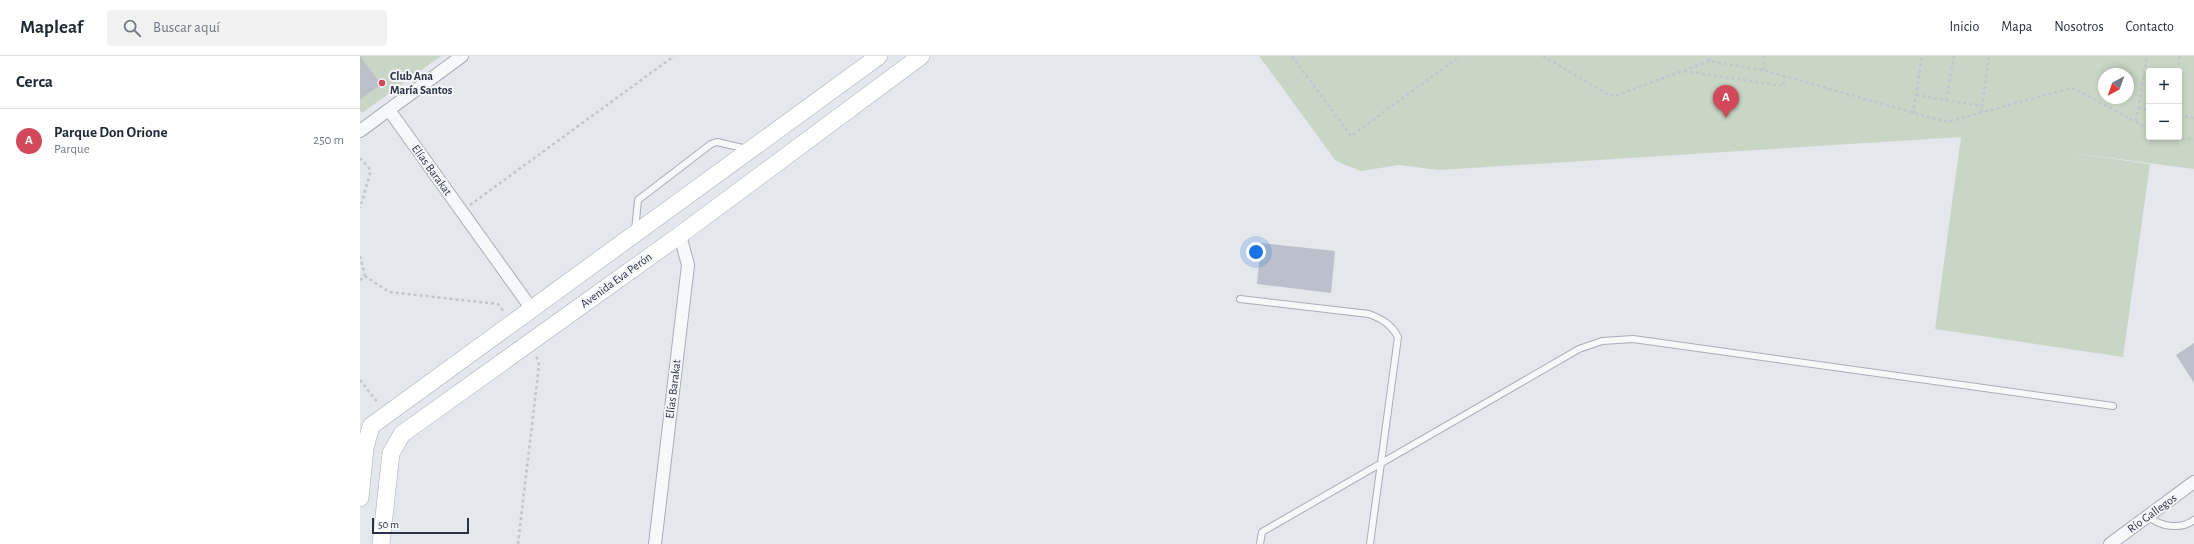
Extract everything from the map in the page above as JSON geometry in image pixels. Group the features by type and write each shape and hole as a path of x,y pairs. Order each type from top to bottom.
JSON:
{"main road":[{"path":"360,498 366,430 459,360 600,260 879,56"},
{"name":"Avenida Eva Perón","path":"381,544 391,452 402,434 680,235 921,56"},
{"path":"806,110 822,129"},
{"path":"600,260 618,278"},
{"path":"459,360 473,384"}],"street":[{"path":"360,131 462,56"},
{"name":"Elías Barakat","path":"389,110 531,308"},
{"name":"Elías Barakat","path":"655,544 688,265 680,235"},
{"name":"Río Gallegos","path":"2114,543 2194,482"}],"lane":[{"path":"634,234 638,200 711,144 717,142 751,150"},
{"path":"1240,299 1369,314 1381,318 1394,330 1398,337 1370,544"},
{"path":"1260,544 1262,532 1579,349 1602,341 1633,338 2113,406"},
{"path":"2148,516 2156,522 2177,527 2186,526 2194,520"}],"path":[{"path":"462,212 674,56"},
{"path":"1292,56 1351,136 1460,56"},
{"path":"1543,56 1607,94 1615,96 1709,61 1763,70 1913,114 1943,121 1981,113 2067,89 2075,89 2146,127"},
{"path":"1709,61 1710,56"},
{"path":"1763,70 1765,56"},
{"path":"1913,114 1922,56"},
{"path":"1946,100 1954,56"},
{"path":"1981,113 1989,56"},
{"path":"2136,121 2147,56"},
{"path":"2178,68 2180,56"},
{"path":"1683,71 1783,86 1785,77"},
{"path":"1916,95 1982,106"},
{"path":"2138,108 2146,109"},
{"path":"2182,116 2194,118"},
{"path":"2182,138 2194,139"},
{"path":"360,158 369,168 370,174 360,208"},
{"path":"360,256 365,276 389,292 498,304 512,322"},
{"path":"360,280 365,276"},
{"path":"518,544 539,365 537,356 528,344"},
{"path":"360,380 387,414"}],"green space":[{"name":"Club Ana María Santos","path":"360,56 441,56 362,113 360,110"},
{"path":"1259,56 2194,56 2194,169 2058,151 2150,164 2123,357 1935,329 1961,137 1439,170 1399,165 1361,171 1336,161"}],"building":[{"path":"360,56 381,84 360,100"},
{"path":"1261,243 1335,251 1331,293 1257,284"},
{"path":"2194,343 2194,383 2176,355"}],"place":[{"name":"Club Ana María Santos","path":"382,83"},
{"name":"Parque Don Orione","path":"1726,118"}]}
